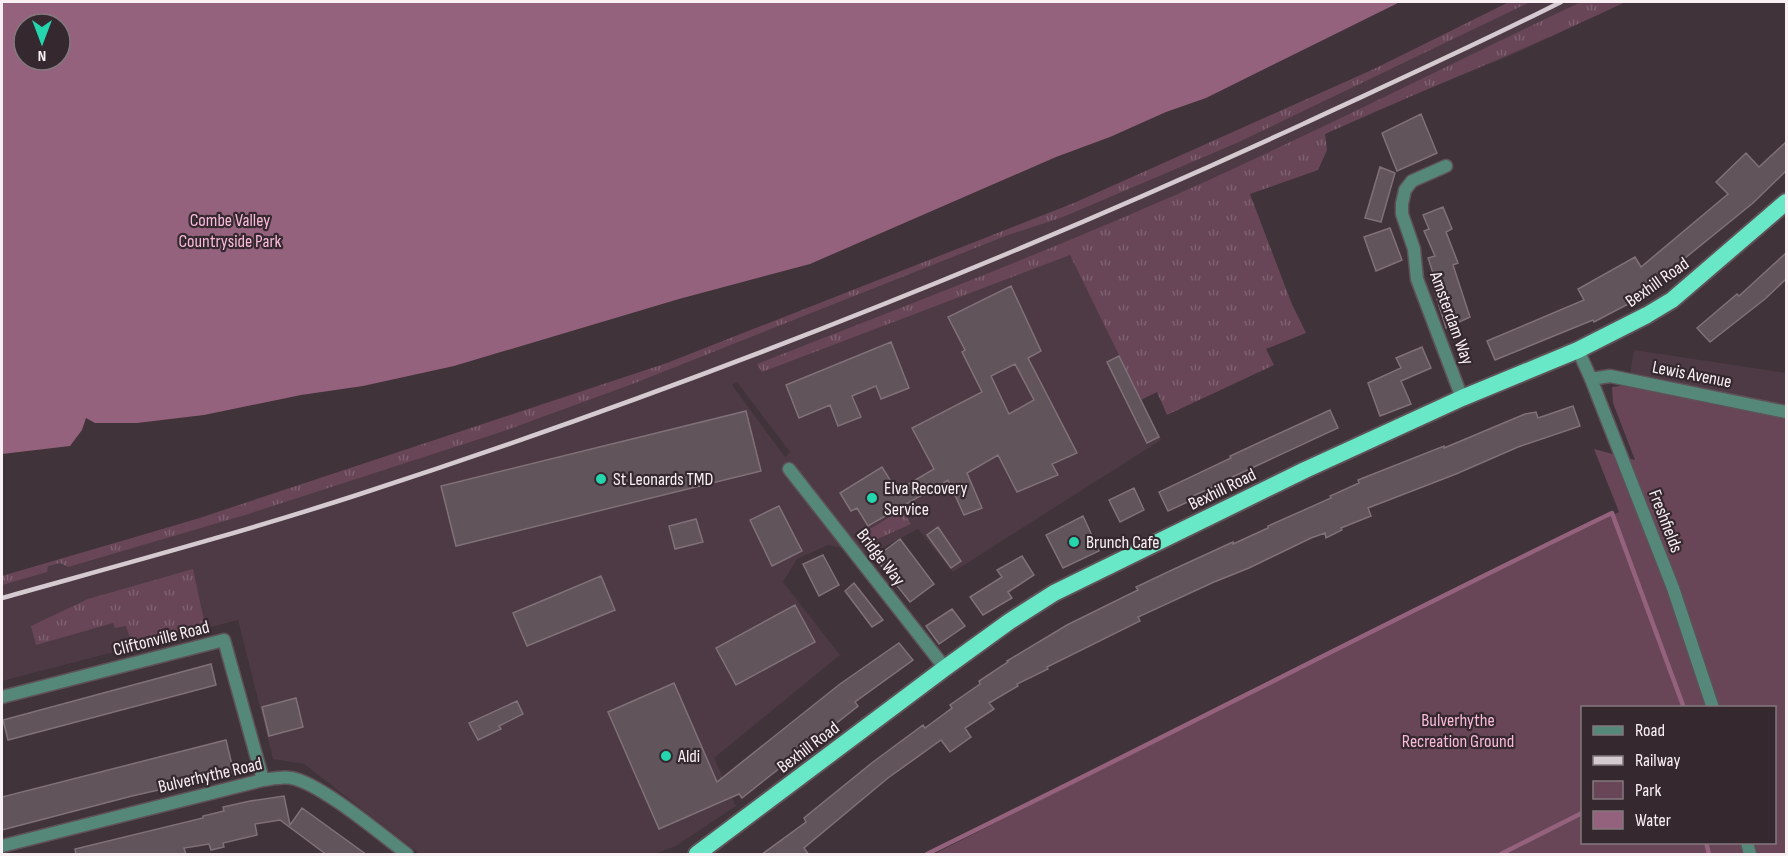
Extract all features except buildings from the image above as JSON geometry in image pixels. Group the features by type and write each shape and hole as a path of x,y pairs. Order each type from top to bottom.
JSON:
{"highway":[{"name":"Bexhill Road","path":"697,855 945,668 1010,621 1054,593 1305,470 1462,398 1578,350 1647,315 1672,300 1786,202"}],"street":[{"name":"Amsterdam Way","path":"1446,166 1412,181 1406,190 1402,214 1413,244 1417,279 1462,398"},
{"name":"Freshfields","path":"1578,350 1673,588 1712,706"},
{"name":"Lewis Avenue","path":"1591,379 1610,376 1786,412"},
{"name":"Bridge Way","path":"789,469 945,668"},
{"name":"Cliftonville Road","path":"2,697 224,640 263,780"},
{"name":"Bulverhythe Road","path":"2,846 263,780 290,777 309,784 369,825 407,855"}],"shaded area":[{"path":"1509,2 1625,2 1510,56 1406,97 1325,134 1327,150 1318,170 1071,254 1161,440 953,572 918,529 871,554 828,545 797,559 783,582 840,655 714,758 736,806 676,846 655,854 420,854 304,764 273,759 238,620 2,681 2,576 168,528 667,363 1074,203 1374,69","holes":["737,382 790,452 785,457 732,385"]},
{"path":"1634,350 1786,373 1786,405 1630,374"}],"green space":[{"path":"1509,2 1530,2 1239,142 1063,217 1008,235 635,383 501,432 245,515 68,567 60,563 48,566 47,572 2,585 2,576 200,518 667,363 1074,203 1374,69"},
{"path":"1581,2 1625,2 1550,37 1325,134 1327,150 1318,170 1250,194 1291,302 1306,333 1266,349 1274,365 1167,415 1157,392 1141,400 1070,255 762,372 757,364 999,269 1198,185"},
{"name":"Bulverhythe Recreation Ground","path":"1628,385 1786,418 1786,854 934,854 1362,637 1619,512 1594,449 1635,460 1613,403 1612,387"},
{"path":"902,510 911,524 864,545 856,537"},
{"path":"193,569 205,625 132,644 126,626 115,628 113,623 36,645 31,626 88,599"}],"water":[{"name":"Combe Valley Countryside Park","path":"2,2 1400,2 1206,98 1056,157 810,264 679,299 454,366 363,386 301,395 204,415 137,423 95,423 86,418 82,430 70,446 2,454"}],"waterway":[{"path":"927,854 1612,513 1683,706"},
{"path":"1501,854 1581,814"},
{"path":"1706,844 1709,854"}],"railway":[{"path":"2,598 224,536 357,495 478,455 717,369 1070,227 1303,124 1561,2"}],"place":[{"name":"St Leonards TMD","path":"601,479"},
{"name":"Elva Recovery Service","path":"872,498"},
{"name":"Brunch Cafe","path":"1074,542"},
{"name":"Aldi","path":"666,756"}]}
